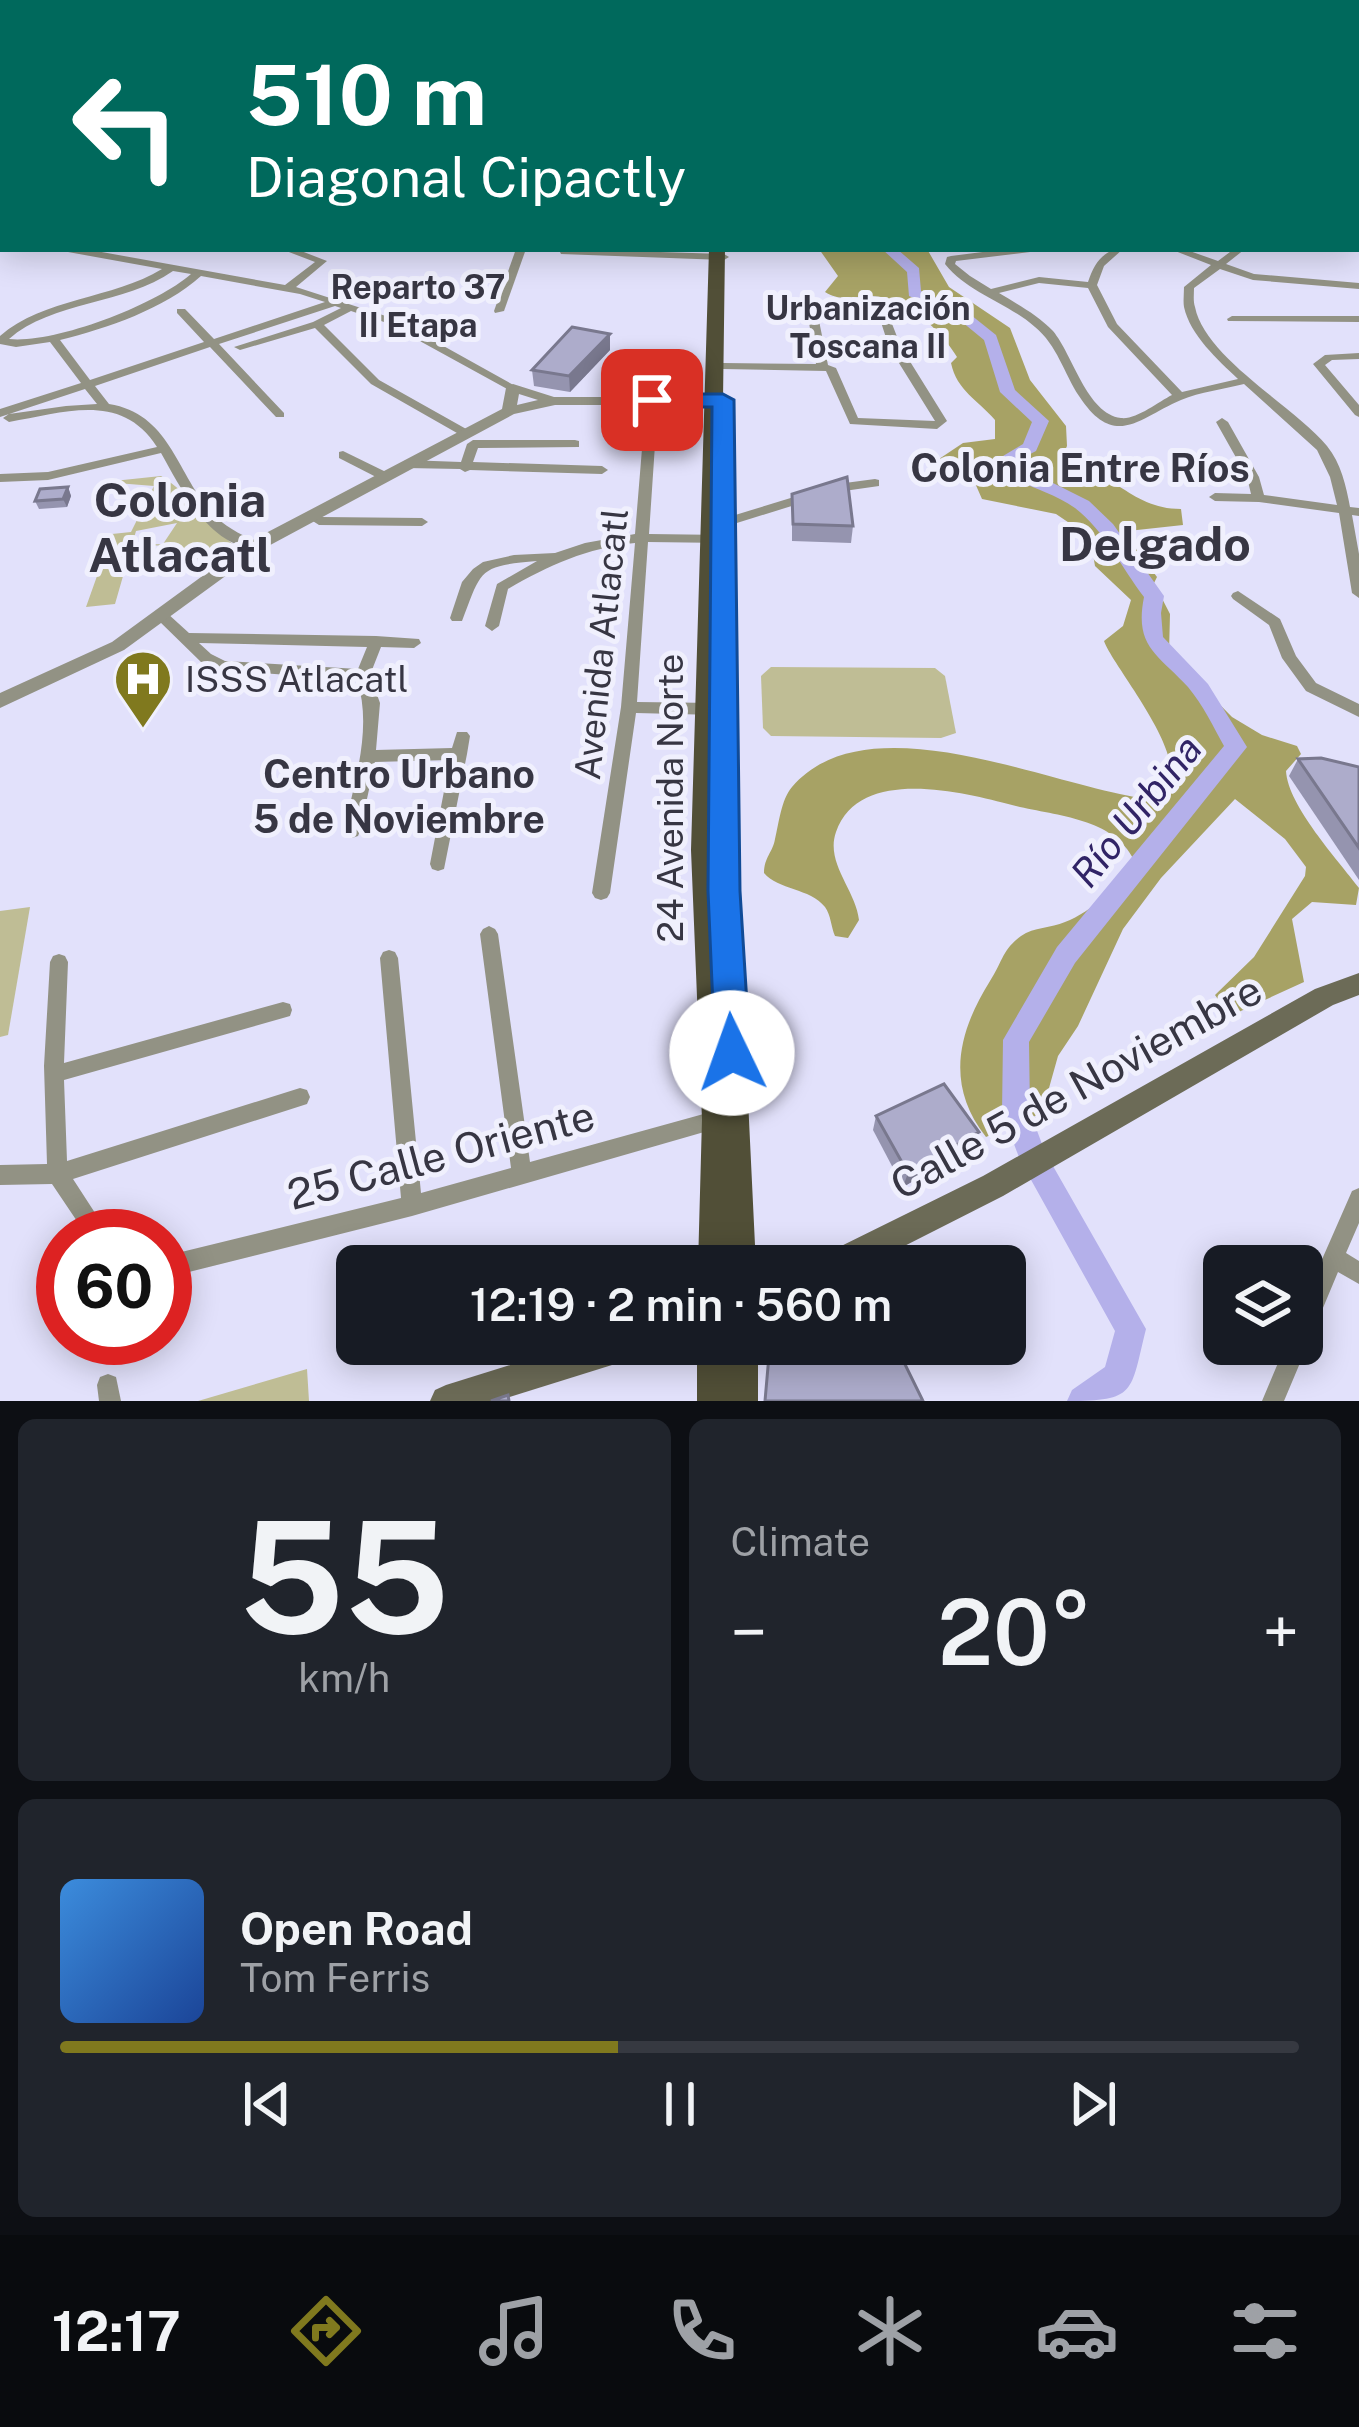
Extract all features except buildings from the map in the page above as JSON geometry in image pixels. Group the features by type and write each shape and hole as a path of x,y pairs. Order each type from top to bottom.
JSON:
{"main road":[{"path":"717,400 723,366 720,253"},
{"path":"717,400 720,253"},
{"name":"24 Avenida Norte","path":"717,400 716,708 704,850 738,1245"},
{"name":"Calle 5 de Noviembre","path":"876,1245 993,1186 1324,997 1359,984"},
{"name":"24 Avenida Norte","path":"717,1245 727,1118"},
{"path":"446,1401 561,1365"},
{"path":"715,1365 715,1401"},
{"path":"740,1365 740,1401"}],"street":[{"path":"644,0 671,0"},
{"path":"83,252 289,287 391,321 513,388 555,401"},
{"path":"289,287 322,261 295,252"},
{"path":"500,311 520,252"},
{"path":"565,252 720,253"},
{"path":"981,252 949,254 954,272 995,291 1051,335 1087,399 1112,422 1130,423 1179,396 1248,380"},
{"path":"1115,252 1099,266 1092,285 1112,326 1179,396"},
{"path":"1182,252 1253,277 1359,286"},
{"path":"1235,252 1189,287 1187,309 1203,337 1327,453 1359,593"},
{"path":"168,269 124,293 30,320 9,332 3,343 20,346 147,306 192,282 198,273"},
{"path":"995,291 1039,280 1092,285"},
{"path":"0,416 335,302"},
{"path":"240,347 317,324 350,307"},
{"path":"181,310 280,415"},
{"path":"812,311 822,365"},
{"path":"723,366 822,365 836,375 854,421 940,424 884,316"},
{"path":"1232,319 1359,319"},
{"path":"317,324 375,382 464,433"},
{"path":"52,337 105,407"},
{"path":"1359,356 1319,361 1359,413"},
{"path":"508,411 513,388"},
{"name":"Avenida Atlacatl","path":"601,893 629,706 652,400"},
{"path":"0,701 87,662 162,616 255,546 508,411 555,401 717,400"},
{"path":"0,416 105,407 147,420 175,473 215,523 232,541 255,546"},
{"path":"1222,422 1259,497"},
{"path":"465,468 473,444 575,444"},
{"path":"0,478 48,476 163,449"},
{"path":"343,455 384,476"},
{"path":"406,464 602,470"},
{"path":"492,626 500,589 555,555 597,541 720,533 845,484 875,483"},
{"path":"1215,497 1259,497 1359,512"},
{"path":"311,516 319,521 422,522"},
{"path":"457,617 464,584 478,570 505,558 555,555"},
{"path":"1238,596 1275,622 1289,658 1311,687 1359,711"},
{"path":"162,616 214,663 237,669 363,675"},
{"path":"184,638 414,643"},
{"path":"352,831 368,756 372,703 363,675 376,640"},
{"path":"629,706 716,708"},
{"path":"368,756 460,745 438,864"},
{"path":"489,934 522,1175"},
{"path":"389,958 412,1206"},
{"path":"59,962 57,1174 81,1209"},
{"path":"55,1074 283,1010"},
{"path":"0,1175 57,1174 300,1097"},
{"name":"25 Calle Oriente","path":"192,1260 412,1206 727,1118"},
{"path":"1323,1280 1359,1198"},
{"path":"1333,1256 1359,1273"},
{"path":"1273,1401 1288,1365"}],"shaded area":[{"path":"821,252 929,252 949,287 1010,328 1030,380 1066,426 1067,446 1059,463 1092,471 1147,502 1181,509 1183,525 1128,531 1127,537 1157,577 1154,583 1170,614 1169,653 1232,717 1262,735 1297,746 1301,754 1286,771 1295,800 1359,888 1356,905 1312,902 1292,919 1304,982 1230,1016 1215,995 1254,957 1305,876 1306,867 1285,839 1235,799 1161,878 1123,929 1078,1026 1058,1056 1042,1113 986,1137 973,1117 961,1078 964,1039 979,1000 1015,941 1085,911 1114,888 1134,860 1112,835 1081,820 942,791 890,791 848,811 836,832 835,855 859,920 848,938 835,936 819,901 764,873 788,792 825,762 867,750 914,749 964,756 1148,799 1166,789 1171,772 1155,726 1104,641 1123,626 1131,600 1095,566 1090,537 1056,514 982,499 971,474 937,467 936,461 963,443 995,439 995,420 963,388 951,363 957,357 942,336 897,302 872,296 842,298 825,292 838,276"},
{"path":"161,476 241,551 215,570 178,546 138,545 163,544 177,523 136,531 115,604 86,607 112,534 131,532 154,486 104,482"},
{"path":"771,667 935,668 945,676 956,733 941,738 771,736 763,728 761,676"},
{"path":"30,907 8,1035 0,1037 0,911"},
{"path":"307,1369 309,1401 198,1401"}],"waterway":[{"name":"Río Urbina","path":"892,252 914,271 914,293 961,314 991,338 1008,392 1041,421 1030,447 1002,462 1083,505 1106,529 1154,596 1151,626 1158,646 1201,689 1236,747 1066,955 1016,1040 1016,1112 1034,1160 1131,1329 1118,1377 1083,1401"}],"place":[{"name":"ISSS Atlacatl","path":"143,730"}],"district":[{"name":"Reparto 37 II Etapa","path":"418,306"},
{"name":"Urbanización Toscana II","path":"868,327"},
{"name":"Colonia Entre Ríos","path":"1080,468"},
{"name":"Colonia Atlacatl","path":"180,528"},
{"name":"Delgado","path":"1155,544"},
{"name":"Centro Urbano 5 de Noviembre","path":"399,796"}],"route":[{"path":"652,400 723,400 724,891 732,1053"}]}
